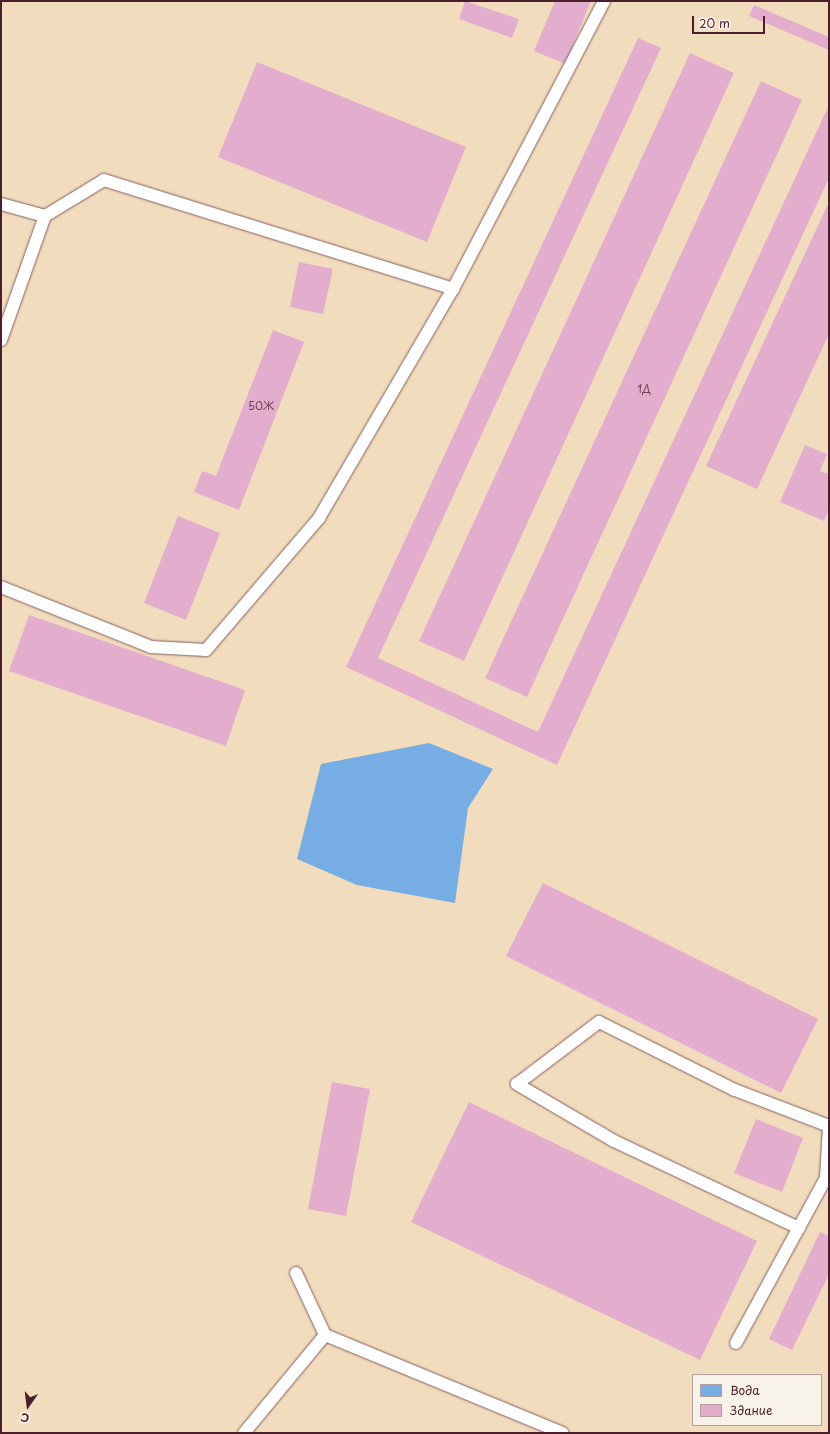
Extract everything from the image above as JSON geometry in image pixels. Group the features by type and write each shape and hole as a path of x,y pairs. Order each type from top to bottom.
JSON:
{"lane":[{"path":"1,587 151,647 206,650 319,518 453,289 604,1"},
{"path":"1,340 45,216 104,180 453,289"},
{"path":"1,204 45,216"},
{"path":"736,1343 827,1179 829,1126 735,1090 599,1022 517,1084 614,1141 799,1228"},
{"path":"296,1273 325,1335 563,1433"},
{"path":"244,1433 325,1335"}],"water":[{"path":"429,743 493,769 468,808 455,903 357,885 297,859 321,764"}],"building":[{"path":"465,1 519,19 512,38 459,19"},
{"path":"555,1 591,1 565,64 534,51"},
{"path":"754,5 829,37 829,50 749,16"},
{"path":"638,38 661,48 378,658 538,732 829,105 829,178 557,765 346,667"},
{"path":"690,53 734,73 464,661 419,641"},
{"path":"257,62 466,147 427,242 218,157"},
{"path":"761,81 802,100 527,697 485,678"},
{"path":"829,202 829,334 757,489 706,466"},
{"path":"299,262 333,269 323,314 290,307"},
{"path":"273,330 304,342 239,510 194,492 202,471 216,476"},
{"path":"805,445 827,454 820,471 829,474 829,509 824,521 780,502"},
{"path":"178,516 220,533 186,620 144,603"},
{"path":"29,615 245,690 226,746 9,671"},
{"path":"543,883 818,1019 781,1093 506,956"},
{"path":"332,1082 370,1089 346,1216 308,1209"},
{"path":"469,1102 757,1241 700,1360 411,1222"},
{"path":"756,1119 803,1138 782,1192 734,1173"},
{"path":"820,1232 829,1236 829,1274 792,1350 769,1339"}]}
